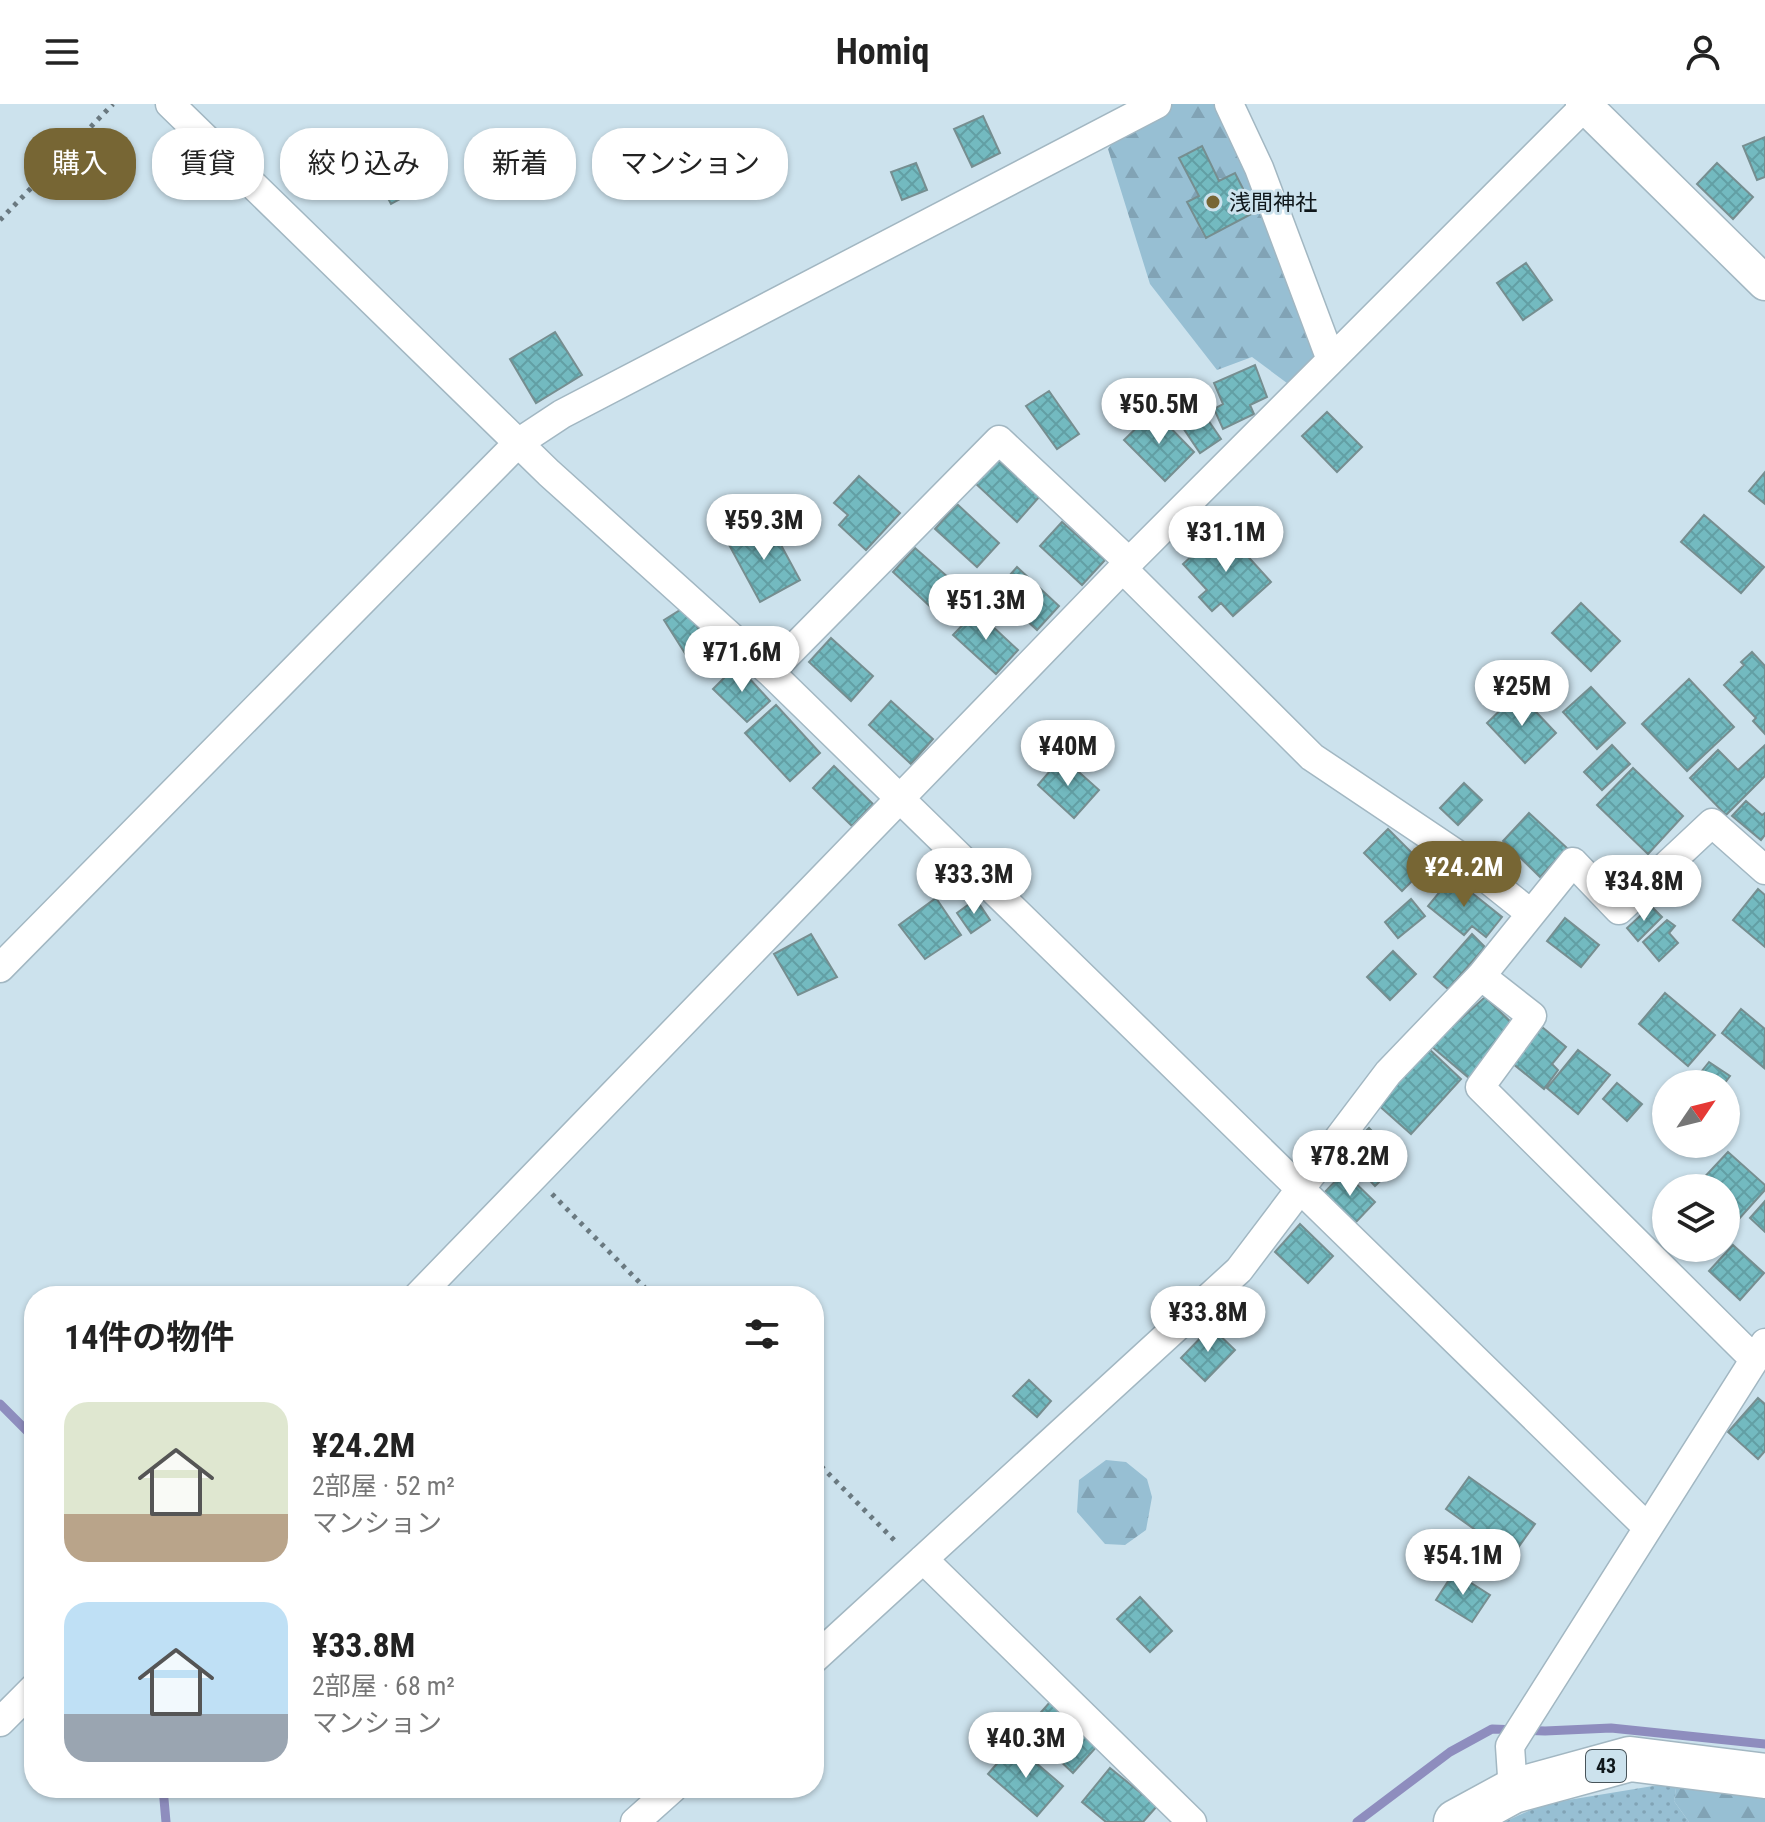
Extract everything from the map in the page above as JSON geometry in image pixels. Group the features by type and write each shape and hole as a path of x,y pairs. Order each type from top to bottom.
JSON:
{"main road":[{"name":"43","path":"1456,1822 1513,1791 1630,1759 1765,1776"}],"street":[{"path":"170,104 518,443 770,672 1647,1527"},
{"path":"0,968 518,443 562,414 1157,104"},
{"path":"1229,104 1259,168 1331,360"},
{"path":"428,1286 1126,566 1585,105 1765,283"},
{"path":"770,672 999,440 1312,757 1455,853 1530,913"},
{"path":"824,1650 1239,1270 1388,1073 1481,976 1573,862 1619,910 1712,823 1765,870"},
{"path":"1481,976 1532,1016 1480,1087 1762,1354 1647,1527 1510,1746 1513,1791"},
{"path":"920,1562 1192,1822"},
{"path":"0,1722 24,1698"},
{"path":"635,1822 662,1798"}],"path":[{"path":"0,220 113,104"},
{"path":"535,1177 643,1286"},
{"path":"824,1469 920,1562"}],"green space":[{"path":"1157,104 1227,104 1326,347 1291,386 1252,357 1217,370 1150,284 1108,149 1129,118"},
{"path":"1106,1460 1126,1462 1147,1479 1152,1497 1146,1530 1125,1545 1105,1544 1077,1512 1079,1480"},
{"path":"1677,1782 1674,1801 1689,1822 1504,1822 1544,1804"},
{"path":"1677,1782 1765,1791 1765,1822 1689,1822 1674,1801"}],"building":[{"path":"983,116 1000,153 972,167 954,129"},
{"path":"1765,137 1765,177 1757,180 1743,146"},
{"path":"1202,146 1219,181 1235,173 1255,212 1206,238 1187,202 1199,196 1179,158"},
{"path":"916,163 927,190 902,200 891,172"},
{"path":"1717,163 1753,197 1733,219 1697,184"},
{"path":"1526,263 1552,300 1523,320 1497,283"},
{"path":"555,332 582,375 536,403 510,359"},
{"path":"1255,365 1267,397 1250,405 1254,414 1223,429 1214,409 1223,404 1214,383"},
{"path":"1049,391 1079,434 1057,449 1026,406"},
{"path":"1193,398 1221,439 1200,453 1173,413"},
{"path":"1154,411 1194,452 1165,481 1124,440"},
{"path":"1327,412 1362,447 1337,472 1302,436"},
{"path":"997,459 1039,497 1017,522 975,483"},
{"path":"1765,472 1765,504 1749,491"},
{"path":"859,476 900,513 866,550 839,525 848,515 834,503"},
{"path":"957,504 999,543 977,567 935,529"},
{"path":"1704,515 1764,567 1741,593 1681,542"},
{"path":"768,521 800,580 760,602 728,543"},
{"path":"1062,522 1105,560 1082,585 1040,546"},
{"path":"1222,528 1271,582 1233,616 1221,603 1212,611 1199,597 1207,590 1183,564"},
{"path":"915,548 958,586 935,611 893,572"},
{"path":"1017,567 1059,606 1037,630 995,592"},
{"path":"1581,603 1620,641 1591,671 1552,633"},
{"path":"685,607 707,643 686,655 664,620"},
{"path":"976,611 1018,650 996,674 953,635"},
{"path":"831,638 873,676 851,701 809,662"},
{"path":"1752,652 1765,666 1765,734 1753,721 1756,718 1724,685"},
{"path":"737,665 770,701 747,722 713,689"},
{"path":"1689,679 1734,727 1687,771 1642,724"},
{"path":"1591,687 1625,723 1597,749 1563,712"},
{"path":"1518,693 1556,733 1525,763 1487,723"},
{"path":"891,701 933,739 911,764 869,725"},
{"path":"776,705 820,753 790,781 745,733"},
{"path":"1612,745 1630,764 1602,790 1584,772"},
{"path":"1765,745 1765,776 1726,815 1690,778 1718,750 1738,770"},
{"path":"1062,757 1099,790 1074,818 1038,785"},
{"path":"834,766 873,804 852,826 813,788"},
{"path":"1633,768 1683,816 1648,854 1597,805"},
{"path":"1464,783 1482,800 1458,825 1440,808"},
{"path":"1746,801 1762,815 1765,813 1765,835 1761,840 1732,816"},
{"path":"1529,813 1567,848 1540,877 1503,841"},
{"path":"1388,829 1426,867 1402,891 1364,853"},
{"path":"1452,877 1502,917 1486,937 1472,926 1464,935 1428,906"},
{"path":"1758,889 1765,895 1765,947 1733,920"},
{"path":"936,898 961,935 925,959 899,925"},
{"path":"976,899 990,920 971,933 957,913"},
{"path":"1411,899 1425,916 1398,938 1385,922"},
{"path":"1651,906 1662,917 1638,941 1627,928"},
{"path":"1565,918 1599,945 1581,967 1547,941"},
{"path":"1667,920 1675,926 1669,933 1678,943 1659,961 1643,942"},
{"path":"811,934 837,977 798,995 774,954"},
{"path":"1472,934 1485,947 1448,989 1434,977"},
{"path":"1393,951 1416,974 1390,1000 1367,977"},
{"path":"1665,993 1715,1035 1688,1066 1639,1024"},
{"path":"1485,997 1516,1027 1469,1078 1431,1046"},
{"path":"1741,1009 1765,1029 1764,1068 1722,1033"},
{"path":"1542,1027 1566,1047 1552,1064 1558,1070 1544,1089 1512,1063"},
{"path":"1428,1048 1461,1079 1411,1134 1377,1104"},
{"path":"1578,1050 1610,1075 1578,1114 1547,1088"},
{"path":"1709,1062 1721,1070 1703,1070"},
{"path":"1617,1083 1642,1104 1627,1121 1603,1099"},
{"path":"1369,1128 1401,1161 1375,1186 1343,1152"},
{"path":"1722,1158 1735,1158 1765,1185 1765,1190 1740,1218 1740,1174 1707,1174"},
{"path":"1344,1172 1375,1202 1355,1223 1324,1193"},
{"path":"1765,1201 1765,1232 1750,1218"},
{"path":"1300,1224 1333,1256 1308,1283 1275,1252"},
{"path":"1740,1251 1764,1273 1740,1300 1709,1271 1717,1262 1740,1262"},
{"path":"1211,1327 1235,1350 1205,1381 1181,1358"},
{"path":"1029,1380 1051,1401 1037,1417 1013,1396"},
{"path":"1758,1398 1765,1404 1765,1451 1758,1459 1728,1432"},
{"path":"1469,1477 1535,1524 1512,1556 1446,1509"},
{"path":"1454,1572 1490,1595 1472,1622 1436,1600"},
{"path":"1140,1597 1172,1631 1150,1652 1117,1619"},
{"path":"1051,1701 1098,1745 1073,1773 1026,1729"},
{"path":"1014,1744 1063,1786 1037,1816 988,1774"},
{"path":"1110,1768 1157,1806 1143,1822 1106,1822 1082,1802"}],"waterway":[{"path":"0,1404 24,1428"},
{"path":"1357,1822 1450,1752 1492,1729 1545,1731 1611,1728 1765,1744"},
{"path":"164,1798 166,1822"}],"place":[{"name":"浅間神社","path":"1213,202"}]}
